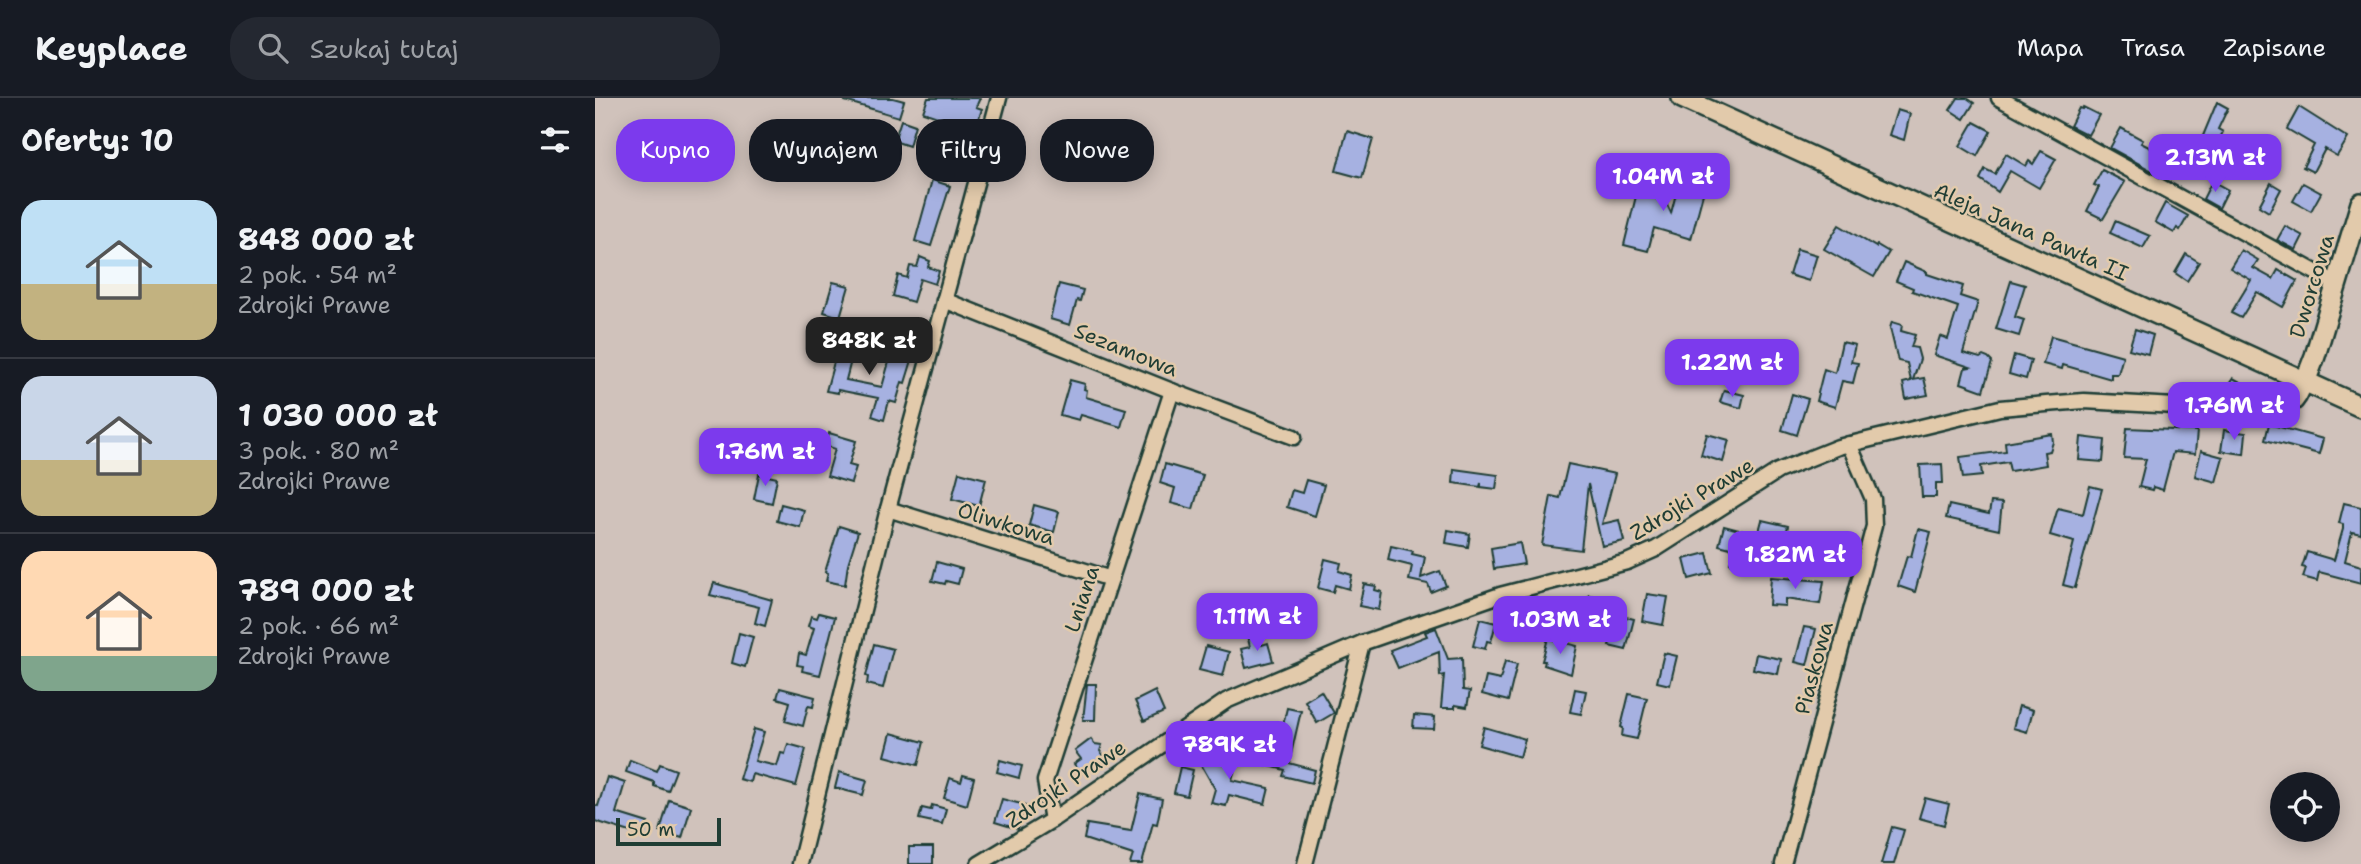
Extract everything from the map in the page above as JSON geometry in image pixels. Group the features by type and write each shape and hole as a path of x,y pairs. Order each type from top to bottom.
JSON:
{"main road":[{"name":"Aleja Jana Pawła II","path":"1682,98 2361,407"},
{"name":"Dworcowa","path":"2305,382 2361,203"}],"street":[{"path":"800,864 888,509 999,98"},
{"path":"1999,98 2337,284"},
{"name":"Sezamowa","path":"944,300 1294,437"},
{"name":"Zdrojki Prawe","path":"979,864 1052,820 1226,701 1362,643 1500,595 1627,562 1656,549 1779,471 1849,444 2000,408 2084,401 2254,411 2280,410 2298,401 2305,382"},
{"name":"Lniana","path":"1052,820 1045,781 1173,391"},
{"name":"Piaskowa","path":"1783,864 1874,526 1873,499 1849,444"},
{"name":"Oliwkowa","path":"888,509 1111,579"},
{"path":"1305,864 1362,643"}],"building":[{"path":"846,98 893,98 904,101 899,117 845,101"},
{"path":"928,98 980,98 976,107 982,109 979,119 943,119 923,112"},
{"path":"1958,98 1967,98 1974,103 1964,119 1950,110"},
{"path":"2217,102 2228,108 2218,129 2223,132 2209,160 2212,161 2207,171 2191,163 2202,144 2200,143"},
{"path":"2083,107 2099,115 2088,135 2070,126 2079,108"},
{"path":"2299,107 2348,138 2337,156 2325,149 2313,172 2303,167 2314,145 2287,129"},
{"path":"1897,110 1910,114 1904,140 1889,135"},
{"path":"902,120 915,125 909,146 902,144"},
{"path":"1974,122 1991,131 1977,156 1960,146"},
{"path":"2121,128 2143,140 2141,143 2167,156 2164,160 2172,164 2165,178 2110,148"},
{"path":"1347,131 1373,139 1362,178 1336,171"},
{"path":"2041,151 2056,159 2039,188 2010,171 1998,192 1980,179 1985,169 1995,174 2006,154 2026,166 2029,161 2033,164"},
{"path":"2102,170 2125,182 2103,219 2087,211 2099,187 2094,185"},
{"path":"1685,179 1700,183 1704,190 1691,239 1654,228 1648,251 1624,245 1638,188 1643,183 1659,187 1671,213 1678,186"},
{"path":"2212,181 2228,190 2219,208 2203,199"},
{"path":"931,182 950,186 931,246 915,241"},
{"path":"2271,183 2281,189 2269,212 2259,206"},
{"path":"2303,183 2321,193 2311,211 2293,201"},
{"path":"2165,203 2188,216 2180,230 2177,228 2174,233 2155,222"},
{"path":"2115,221 2150,236 2143,248 2110,233"},
{"path":"1839,225 1889,252 1874,277 1824,249"},
{"path":"2285,226 2303,236 2296,250 2277,240"},
{"path":"1797,249 1817,255 1809,281 1789,275"},
{"path":"2241,250 2258,260 2253,268 2273,279 2278,270 2297,281 2283,307 2257,292 2241,318 2231,313 2251,280 2230,268"},
{"path":"2186,254 2199,262 2187,281 2175,273"},
{"path":"920,257 930,261 928,267 939,271 935,284 920,279 913,302 893,296 898,275 907,278 910,266 917,267"},
{"path":"1904,262 1927,274 1963,286 1960,296 1978,302 1963,353 1980,358 1983,356 1992,362 1983,391 1961,383 1965,368 1970,367 1934,355 1940,336 1948,339 1958,307 1912,291 1913,288 1896,281"},
{"path":"2011,281 2025,285 2015,317 2024,320 2019,336 1996,329"},
{"path":"833,282 849,286 840,317 824,312"},
{"path":"1059,284 1083,290 1080,301 1077,300 1070,325 1050,319"},
{"path":"1892,322 1902,325 1901,331 1915,335 1911,347 1917,348 1920,359 1913,380 1924,378 1928,395 1906,399 1903,383 1911,381 1907,363 1898,361 1890,328"},
{"path":"2135,329 2153,335 2148,354 2129,349"},
{"path":"842,333 857,337 846,380 882,387 892,351 913,357 896,403 889,401 884,420 872,416 878,398 838,390 838,393 826,391"},
{"path":"2051,336 2123,356 2118,374 2111,374 2111,379 2063,365 2062,369 2043,364"},
{"path":"1842,342 1855,345 1851,362 1858,363 1853,383 1842,381 1835,407 1816,401 1824,369 1835,373"},
{"path":"2014,355 2031,360 2026,379 2009,374"},
{"path":"2233,378 2253,389 2247,400 2226,391"},
{"path":"1070,380 1085,384 1086,397 1126,409 1121,427 1081,415 1079,420 1060,415"},
{"path":"1724,390 1744,395 1741,408 1720,402"},
{"path":"1792,394 1808,399 1797,435 1782,430"},
{"path":"2269,424 2323,439 2319,454 2265,440"},
{"path":"2127,428 2197,431 2195,454 2173,452 2163,490 2139,487 2146,459 2124,458"},
{"path":"2224,430 2246,433 2244,454 2221,451"},
{"path":"829,433 856,441 849,465 856,467 851,483 827,476 835,449 826,446"},
{"path":"746,434 776,443 770,461 740,452"},
{"path":"1707,434 1729,440 1723,462 1701,455"},
{"path":"2052,434 2050,451 2044,452 2046,465 2010,471 2008,462 1981,466 1982,476 1963,478 1960,457 2006,451 2005,442"},
{"path":"2081,437 2105,440 2103,462 2079,460"},
{"path":"2201,451 2223,457 2216,482 2195,476"},
{"path":"1165,464 1203,475 1193,509 1171,503 1175,488 1160,483"},
{"path":"1568,464 1615,474 1602,524 1619,520 1624,541 1602,546 1588,484 1581,550 1542,545 1551,496 1560,498"},
{"path":"1942,464 1943,483 1936,483 1936,497 1922,497 1920,465"},
{"path":"1454,469 1498,475 1496,489 1481,487 1481,483 1480,487 1453,483"},
{"path":"959,472 986,479 979,506 952,499"},
{"path":"759,474 777,478 772,503 754,499"},
{"path":"1306,480 1324,485 1315,516 1287,507 1292,490 1302,493"},
{"path":"2090,486 2102,489 2075,588 2063,585 2074,542 2050,535 2058,508 2083,514"},
{"path":"1991,502 2002,503 1999,530 1946,518 1949,505 1989,514"},
{"path":"2344,503 2361,507 2361,534 2352,532 2345,561 2361,566 2361,583 2319,572 2317,581 2303,577 2306,568 2302,567 2307,552 2334,560 2343,529 2343,524 2339,523"},
{"path":"781,504 804,510 800,527 777,521"},
{"path":"1034,505 1059,512 1054,532 1029,525"},
{"path":"1762,520 1788,526 1783,547 1775,545 1774,550 1749,544 1743,566 1730,563 1734,549 1719,545 1724,526 1758,535"},
{"path":"839,526 858,532 845,585 826,581 828,573 825,572"},
{"path":"1918,529 1931,532 1915,592 1898,586 1907,556 1911,557"},
{"path":"1448,530 1470,534 1468,547 1446,543"},
{"path":"1520,543 1524,564 1494,569 1491,548"},
{"path":"1391,546 1425,557 1421,578 1440,571 1446,586 1431,592 1428,584 1409,580 1412,566 1388,560"},
{"path":"1707,553 1712,573 1689,579 1684,559"},
{"path":"1325,559 1341,563 1339,571 1352,575 1349,589 1335,585 1333,592 1318,588"},
{"path":"937,562 962,569 958,584 932,581"},
{"path":"1771,577 1824,581 1820,604 1785,599 1785,606 1769,605"},
{"path":"714,583 772,600 765,626 755,623 759,607 710,595"},
{"path":"1364,584 1376,586 1375,590 1382,592 1379,610 1359,606"},
{"path":"1647,594 1668,597 1663,625 1642,621"},
{"path":"1589,595 1609,600 1606,612 1634,619 1626,650 1609,646 1614,628 1583,621"},
{"path":"1512,611 1533,617 1528,637 1507,631"},
{"path":"819,613 835,617 820,675 802,671 803,666 797,665 799,653 806,655 814,628 808,626 811,616 817,618"},
{"path":"1480,619 1496,623 1491,642 1487,641 1485,649 1473,646"},
{"path":"1804,627 1816,629 1807,665 1795,662"},
{"path":"1436,628 1448,659 1462,658 1463,690 1470,691 1467,707 1455,705 1455,708 1441,708 1444,675 1440,676 1439,652 1398,668 1390,650 1427,636 1425,632"},
{"path":"739,633 753,637 745,667 732,663"},
{"path":"1259,636 1262,645 1268,643 1273,661 1246,668 1241,649 1250,647 1248,639"},
{"path":"1548,638 1577,646 1571,674 1544,665 1545,661 1542,661"},
{"path":"874,644 893,649 883,688 867,684 866,676"},
{"path":"1206,646 1229,652 1223,676 1199,670"},
{"path":"1664,653 1677,656 1670,685 1657,682"},
{"path":"1756,654 1781,659 1778,674 1753,669"},
{"path":"1505,661 1517,664 1508,701 1482,694 1486,677 1500,680"},
{"path":"1087,684 1096,684 1095,720 1083,720"},
{"path":"780,688 815,697 813,707 808,706 803,726 785,721 790,702 777,698"},
{"path":"1575,689 1586,691 1581,714 1570,712"},
{"path":"1155,691 1164,712 1144,721 1135,701"},
{"path":"1321,691 1334,713 1317,723 1305,701"},
{"path":"1629,694 1647,698 1637,739 1622,736 1621,727"},
{"path":"2019,706 2033,710 2027,732 2013,728"},
{"path":"1287,708 1301,711 1289,763 1315,770 1312,783 1283,776 1285,770 1242,759 1249,733 1279,741"},
{"path":"1414,715 1435,717 1434,729 1413,728"},
{"path":"1484,727 1525,739 1520,757 1479,745"},
{"path":"754,729 764,732 755,761 777,766 781,753 785,754 788,744 806,749 796,786 752,774 750,782 739,779"},
{"path":"891,733 924,742 918,765 885,756"},
{"path":"1091,739 1095,744 1102,745 1100,751 1104,756 1081,773 1074,764 1081,759 1075,751"},
{"path":"1223,747 1235,769 1232,780 1269,788 1265,804 1229,795 1226,806 1211,803 1215,789 1199,761"},
{"path":"630,760 657,771 660,764 676,770 668,791 654,786 654,782 626,772"},
{"path":"1000,760 1022,766 1019,778 997,772"},
{"path":"1180,767 1193,770 1187,796 1174,793"},
{"path":"839,772 867,780 863,795 835,788"},
{"path":"963,775 974,778 967,805 944,798 950,778 961,782"},
{"path":"607,777 625,783 616,813 648,823 643,836 595,821 595,805 598,806"},
{"path":"1140,794 1162,799 1157,824 1153,823 1142,864 1130,864 1133,855 1084,839 1087,824 1131,831"},
{"path":"1925,798 1949,804 1944,825 1919,818"},
{"path":"1002,799 1025,805 1018,829 995,822"},
{"path":"669,800 691,807 682,838 660,831"},
{"path":"932,805 946,809 942,824 919,819 922,808 931,810"},
{"path":"1892,827 1904,830 1894,864 1881,864"},
{"path":"909,847 933,847 933,864 909,864"}]}
